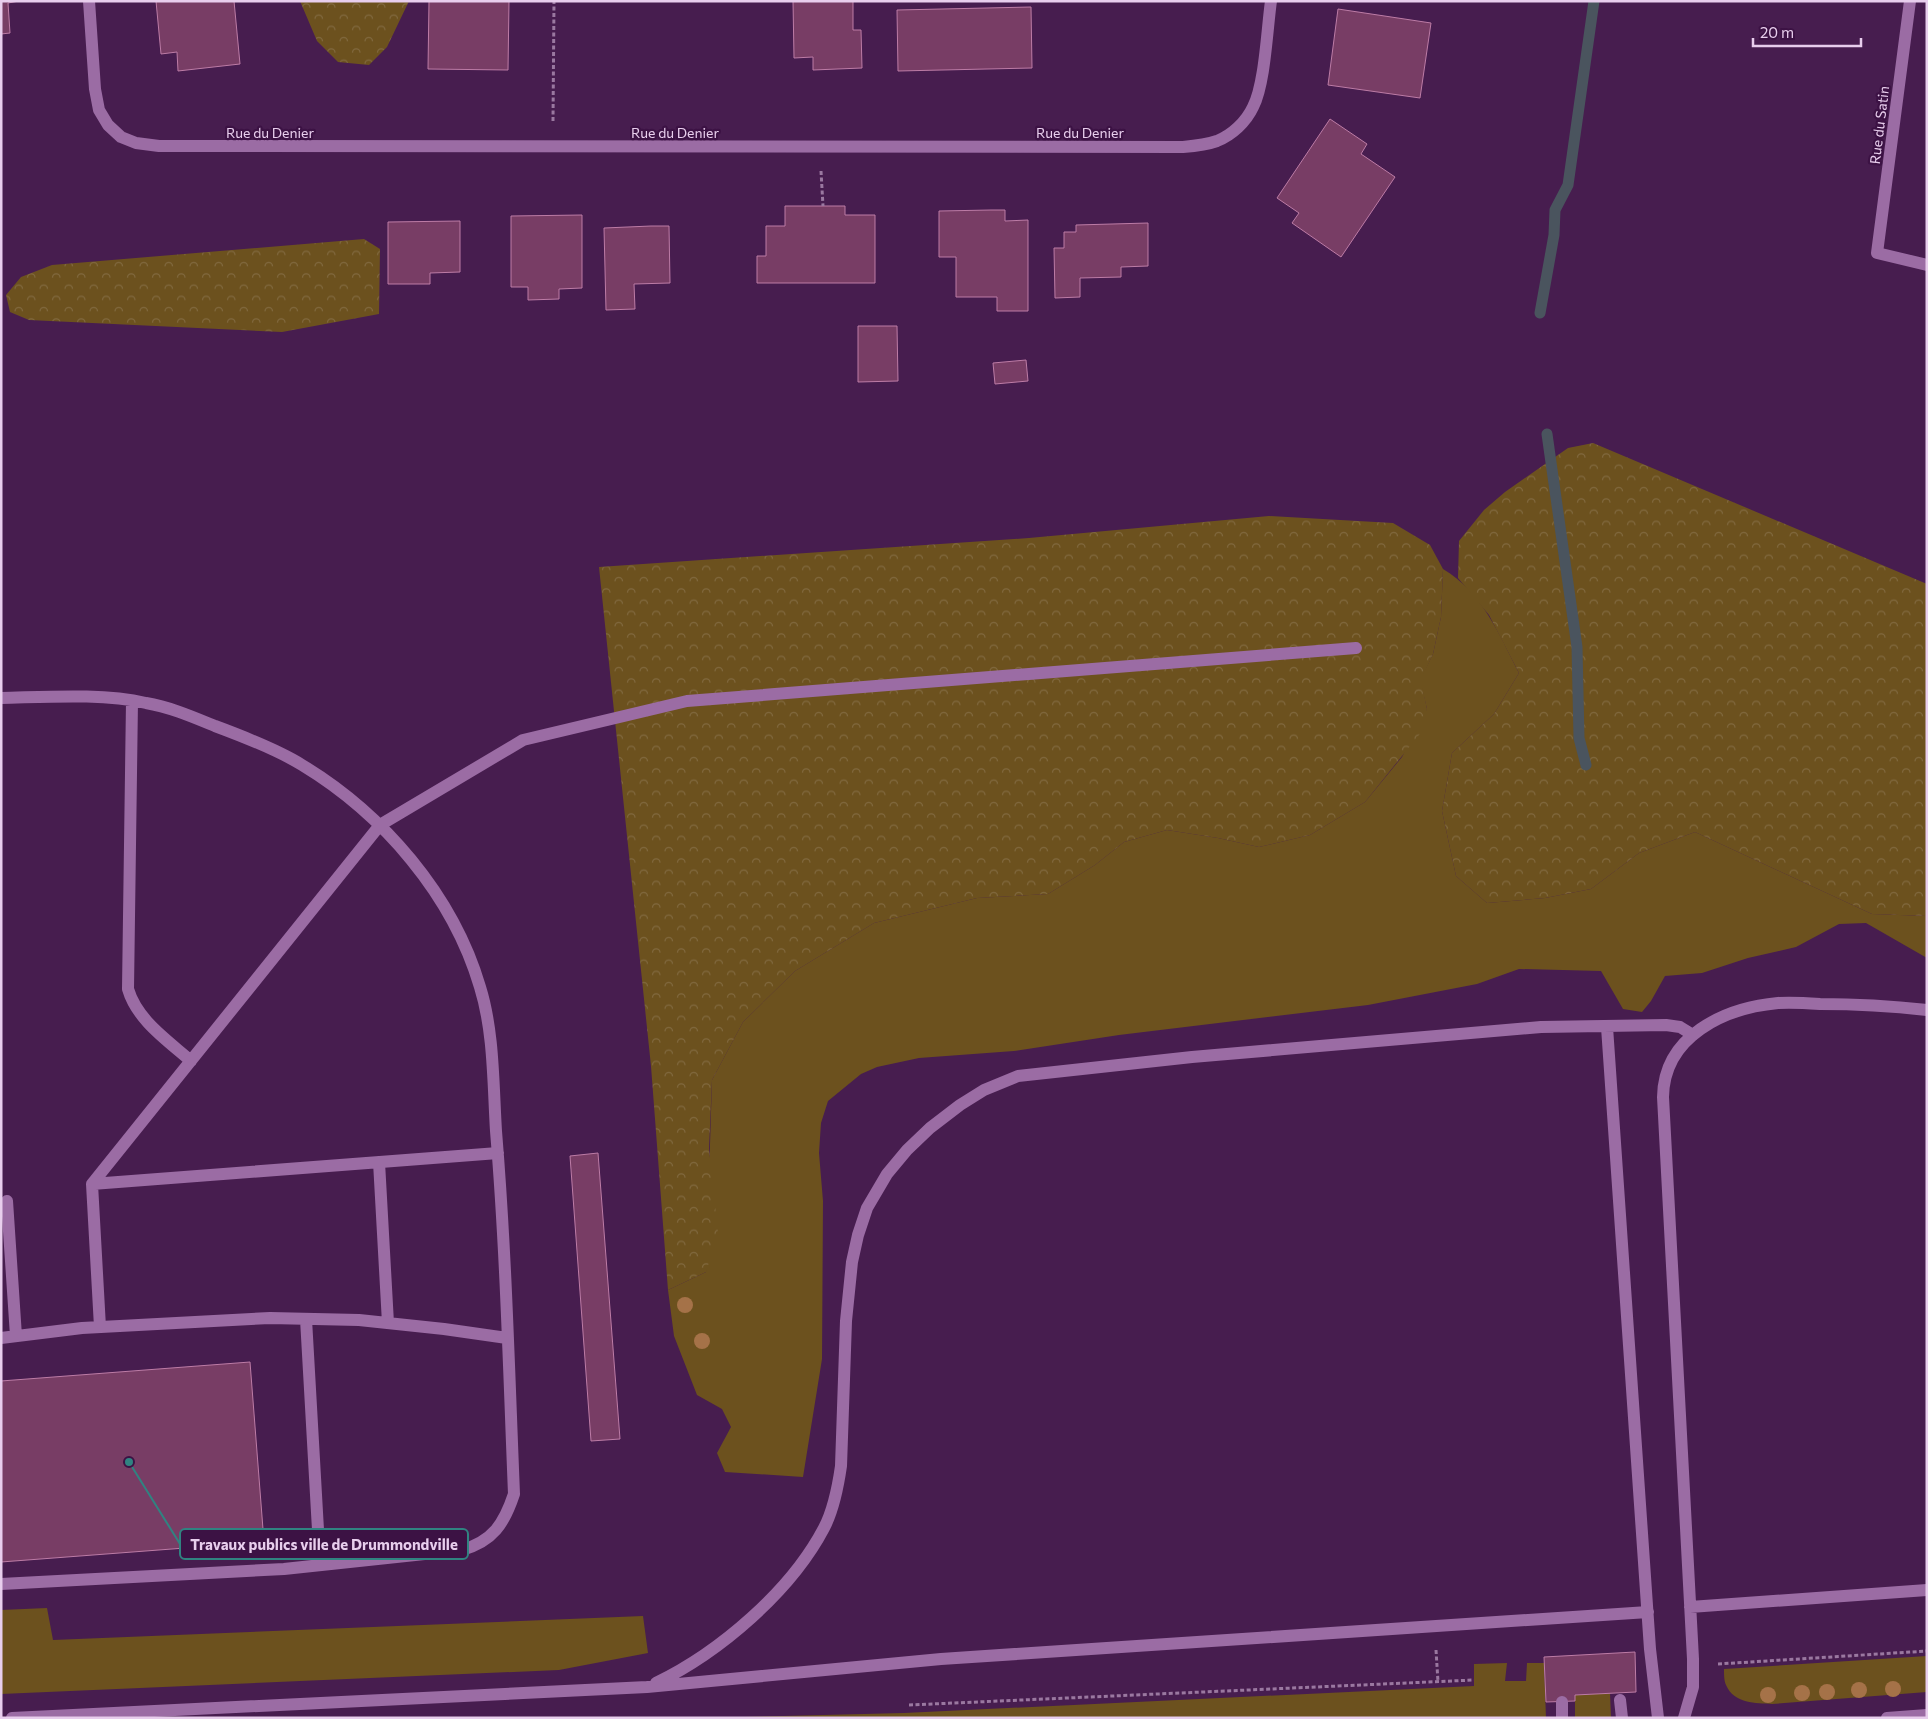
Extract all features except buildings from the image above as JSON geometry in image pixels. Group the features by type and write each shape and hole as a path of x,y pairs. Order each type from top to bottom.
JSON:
{"street":[{"name":"Rue du Denier","path":"89,1 95,89 99,110 114,131 121,137 136,143 159,146 820,147 1183,147 1202,145 1219,140 1244,122 1254,107 1260,80 1271,1"},
{"name":"Rue du Satin","path":"1910,1 1877,254 1927,266"},
{"path":"100,1328 92,1184 380,825 523,740 687,701 1356,648"},
{"path":"1,698 54,697 146,702 234,733 301,764 380,825 431,886 455,922 471,957 488,1020 502,1204 514,1494 501,1525 489,1538 474,1547 462,1550 274,1570 1,1584"},
{"path":"132,701 128,989 132,1001 146,1021 191,1061"},
{"path":"1684,1718 1693,1687 1663,1097 1663,1083 1667,1069 1674,1056 1693,1035 1723,1017 1745,1009 1778,1003 1860,1005 1927,1010"},
{"path":"648,1687 697,1660 742,1626 787,1580 824,1528 838,1487 846,1321 852,1262 867,1208 887,1174 907,1150 930,1128 960,1105 984,1090 1018,1076 1192,1057 1540,1027 1666,1025 1680,1027 1693,1035"},
{"path":"1607,1027 1648,1612 1658,1718"},
{"path":"92,1184 498,1153"},
{"path":"379,1162 388,1323"},
{"path":"7,1201 16,1336"},
{"path":"1,1338 100,1328 270,1318 359,1320 444,1328 508,1338"},
{"path":"306,1319 320,1565"},
{"path":"1690,1607 1927,1590"},
{"path":"12,1718 648,1687 941,1658 1648,1612"},
{"path":"1620,1700 1622,1718"},
{"path":"1562,1702 1562,1718"},
{"path":"1887,1718 1927,1715"}],"path":[{"path":"553,122 554,1"},
{"path":"820,147 823,206"},
{"path":"1434,1626 1438,1682"},
{"path":"1724,1664 1927,1650"},
{"path":"909,1705 1474,1680"}],"green space":[{"path":"300,1 409,1 387,47 369,65 338,62 317,41"},
{"path":"364,239 380,249 379,314 282,332 29,320 10,312 6,295 21,277 52,265"},
{"path":"1593,443 1927,584 1927,916 1872,914 1695,832 1639,853 1591,889 1545,898 1487,903 1456,876 1442,811 1452,753 1494,714 1519,673 1489,615 1458,578 1459,541 1484,510 1505,492 1568,448"},
{"path":"1269,516 1393,523 1430,545 1443,569 1441,617 1433,654 1421,680 1427,709 1423,730 1365,802 1310,835 1259,847 1167,830 1124,842 1095,865 1048,894 977,898 874,923 795,971 743,1022 712,1080 709,1149 718,1233 706,1272 668,1290 651,1066 599,567 1029,538"},
{"path":"1443,569 1469,589 1479,602 1496,629 1519,673 1494,714 1452,753 1442,811 1456,876 1487,903 1545,898 1591,889 1639,853 1695,832 1872,914 1927,916 1927,958 1866,923 1839,924 1796,947 1748,958 1702,973 1665,976 1651,1001 1642,1012 1623,1009 1601,971 1519,969 1477,984 1368,1005 1119,1035 1014,1051 919,1058 877,1067 861,1074 828,1101 821,1123 819,1153 823,1201 822,1359 803,1477 725,1472 717,1453 731,1427 722,1409 697,1395 674,1336 668,1290 706,1272 712,1080 743,1022 795,971 874,923 977,898 1048,894 1095,865 1124,842 1167,830 1259,847 1310,835 1365,802 1402,757 1427,709 1420,680 1433,654 1441,617"},
{"path":"47,1608 53,1640 643,1616 648,1653 559,1670 1,1694 1,1610"},
{"path":"1927,1656 1927,1692 1772,1704 1746,1701 1734,1696 1726,1685 1724,1677 1724,1669"},
{"path":"1507,1663 1505,1681 1526,1681 1527,1663 1544,1663 1546,1718 705,1718 904,1713 1474,1686 1474,1664"},
{"path":"1610,1693 1611,1718 1575,1718 1575,1695"}],"waterway":[{"path":"1540,313 1554,235 1555,210 1568,185 1594,1"},
{"path":"1547,434 1577,647 1579,738 1586,765"}],"place":[{"name":"Travaux publics ville de Drummondville","path":"129,1462"}]}
